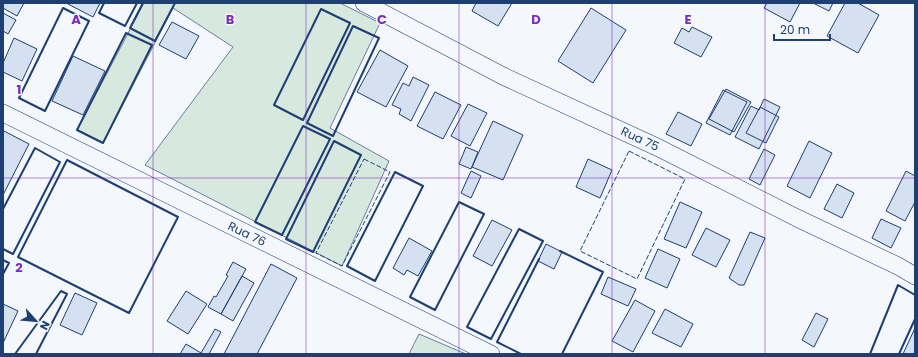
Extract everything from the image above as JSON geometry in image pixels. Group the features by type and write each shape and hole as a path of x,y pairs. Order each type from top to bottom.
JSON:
{"street":[{"name":"Rua 75","path":"364,3 503,76 660,148 796,218 898,266 915,276"},
{"name":"Rua 76","path":"3,113 491,354"}],"shaded area":[{"path":"144,3 340,3 380,23 330,128 389,161 342,266 145,165 233,47 173,8 103,143 77,130"},
{"path":"419,334 466,354 409,354"}],"building":[{"path":"3,3 24,3 17,16 3,8"},
{"path":"66,3 100,3 93,17"},
{"path":"476,3 512,3 498,26 472,11"},
{"path":"767,3 800,3 790,22 764,8"},
{"path":"813,3 833,3 829,11"},
{"path":"845,3 858,3 879,15 858,53 827,36"},
{"path":"591,8 626,30 593,83 558,61"},
{"path":"3,13 16,20 8,34 3,31"},
{"path":"172,22 199,36 186,59 159,45"},
{"path":"692,27 712,37 701,57 674,43 682,28 689,32"},
{"path":"14,38 37,49 22,81 3,72 3,63"},
{"path":"380,50 408,66 386,107 357,92"},
{"path":"73,56 105,71 83,115 52,101"},
{"path":"413,77 429,85 411,121 399,114 401,109 392,105 403,83 409,86"},
{"path":"726,89 751,102 734,132 709,119"},
{"path":"723,90 747,102 730,135 706,123"},
{"path":"435,92 461,105 443,139 417,126"},
{"path":"764,99 780,107 759,149 735,137 751,106 759,110"},
{"path":"468,104 487,113 470,146 451,136"},
{"path":"760,107 779,117 766,143 746,133"},
{"path":"678,112 702,124 691,146 666,134"},
{"path":"493,121 523,135 503,180 472,167"},
{"path":"4,131 29,144 3,195 3,133"},
{"path":"809,141 832,153 810,198 787,186"},
{"path":"466,147 478,152 471,169 459,164"},
{"path":"764,149 775,155 760,185 749,179"},
{"path":"588,159 612,170 600,198 576,187"},
{"path":"471,171 481,176 471,198 461,193"},
{"path":"906,171 915,176 915,202 905,221 886,211"},
{"path":"837,184 854,193 842,218 824,209"},
{"path":"680,202 702,212 686,248 664,239"},
{"path":"881,219 901,228 891,248 872,238"},
{"path":"492,220 512,230 492,266 473,256"},
{"path":"706,228 730,240 716,267 692,255"},
{"path":"750,232 765,238 744,285 739,285 729,278"},
{"path":"409,238 432,251 418,276 407,270 404,275 393,268"},
{"path":"546,244 562,252 554,269 538,261"},
{"path":"658,249 680,259 667,288 645,278"},
{"path":"233,262 246,269 221,314 208,307 214,296 216,297 228,276 226,275"},
{"path":"271,264 297,278 257,354 224,354"},
{"path":"242,276 254,283 233,321 221,314"},
{"path":"608,277 636,289 628,306 601,294"},
{"path":"186,291 207,304 188,334 167,321"},
{"path":"75,293 97,303 82,335 60,325"},
{"path":"635,300 655,311 633,352 612,341"},
{"path":"3,304 18,311 3,343"},
{"path":"665,309 693,324 681,347 652,333"},
{"path":"816,313 828,319 814,347 802,340"},
{"path":"915,328 915,354 903,354"},
{"path":"215,329 221,332 209,354 201,353"},
{"path":"186,344 201,353 203,354 180,354"}],"fence":[{"path":"629,151 685,179 637,279 580,251 629,151"},
{"path":"364,159 390,172 342,266 316,253 364,159"}],"wall":[{"path":"104,3 99,13 125,26 137,3"},
{"path":"143,3 130,28 155,41 175,3"},
{"path":"63,8 89,21 45,111 19,98 63,8"},
{"path":"321,9 350,23 303,120 274,105 321,9"},
{"path":"353,26 379,38 333,136 307,123 353,26"},
{"path":"126,33 152,45 103,143 77,130 126,33"},
{"path":"303,126 330,139 282,235 255,222 303,126"},
{"path":"334,141 361,155 313,252 286,239 334,141"},
{"path":"3,209 35,148 60,162 13,254 3,249"},
{"path":"67,160 178,217 129,313 18,257 67,160"},
{"path":"395,172 423,186 375,281 347,266 395,172"},
{"path":"459,202 484,214 435,310 410,297 459,202"},
{"path":"519,229 543,241 491,339 467,327 519,229"},
{"path":"560,251 603,272 562,354"},
{"path":"521,354 497,342 539,259"},
{"path":"3,260 9,263 3,274"},
{"path":"870,354 898,285 915,295"},
{"path":"15,354 61,291 67,294 36,354"},
{"path":"899,354 915,319"}]}
